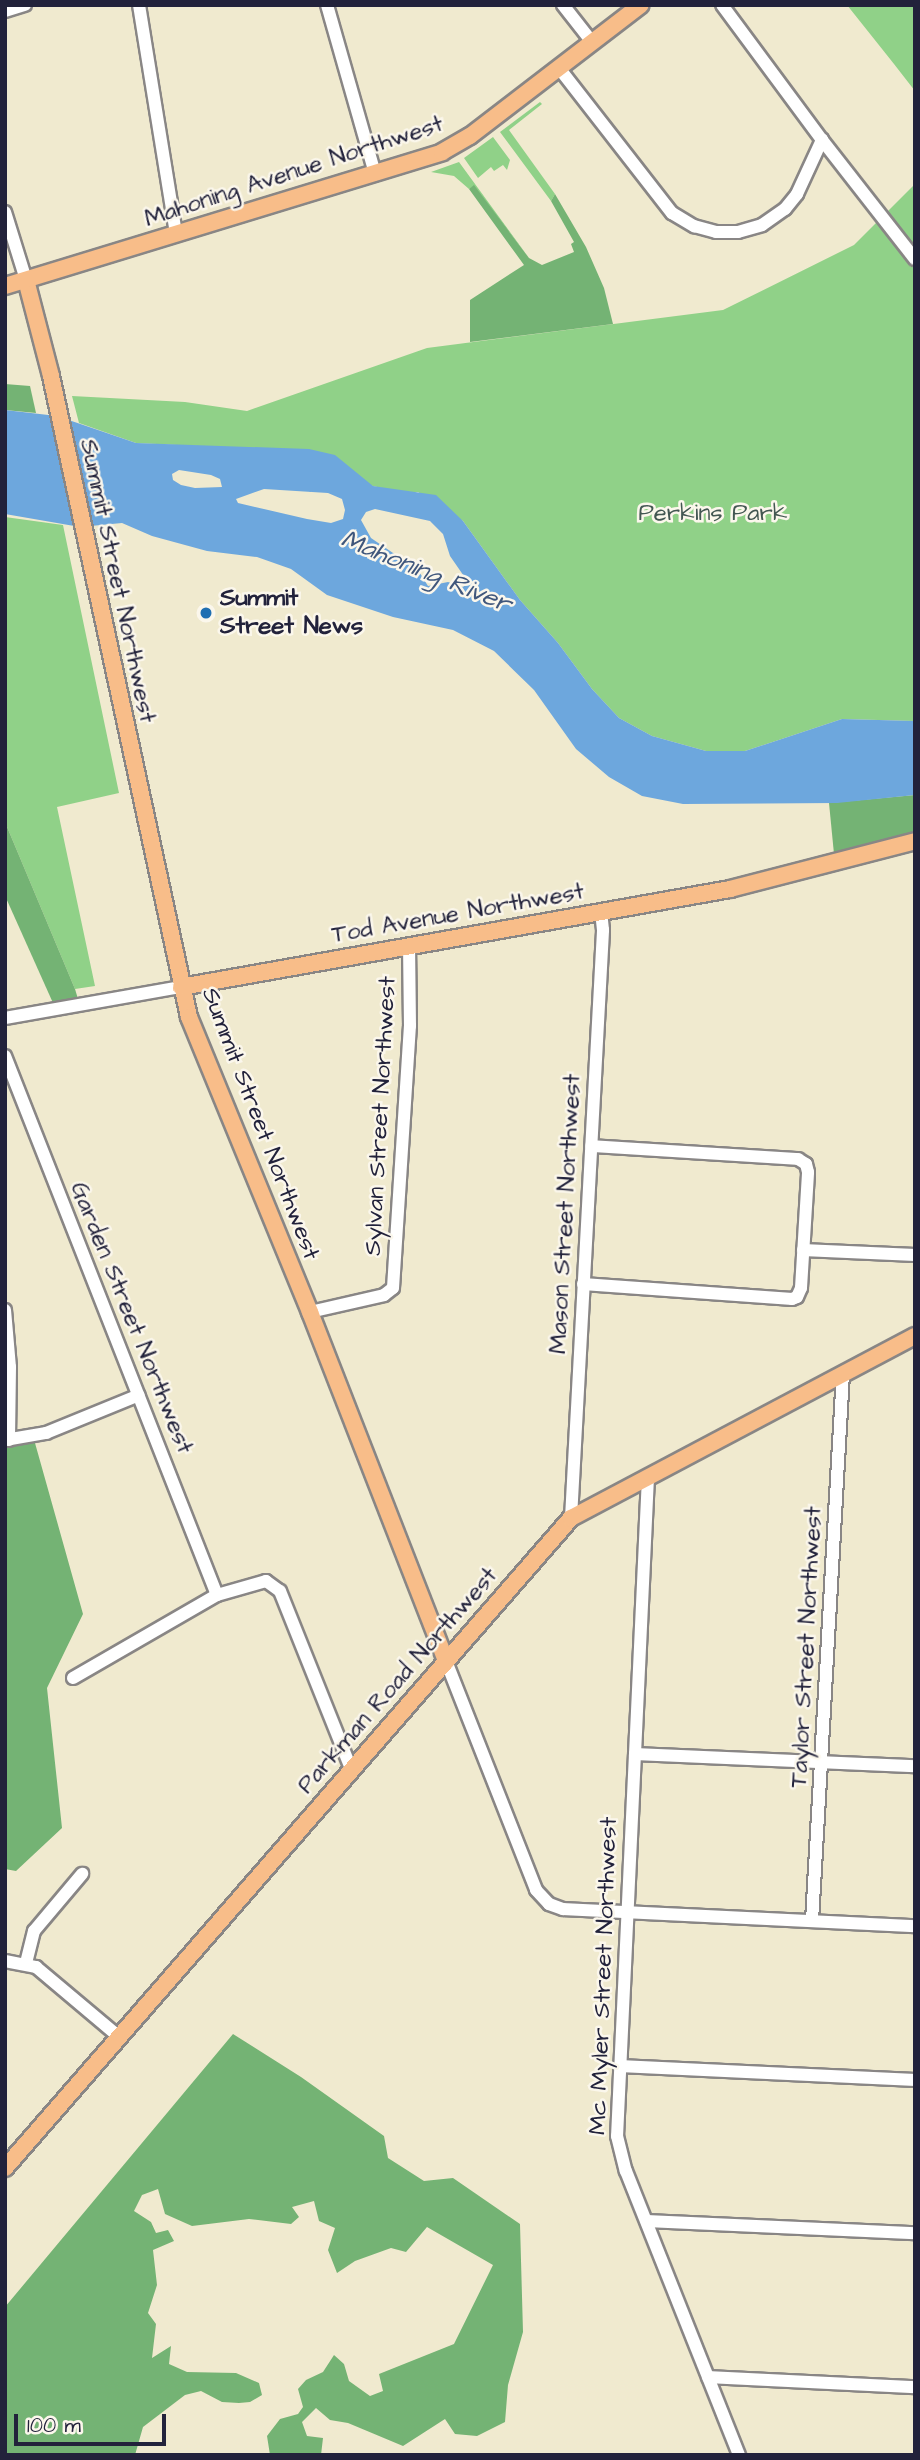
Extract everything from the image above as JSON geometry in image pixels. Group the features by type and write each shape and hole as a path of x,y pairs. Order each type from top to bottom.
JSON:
{"main road":[{"name":"Mahoning Avenue Northwest","path":"5,286 375,174 458,144 641,5"},
{"name":"Summit Street Northwest","path":"26,280 51,376 181,987 196,1035 310,1312 446,1661"},
{"name":"Tod Avenue Northwest","path":"181,987 766,881 915,841"},
{"name":"Parkman Road Northwest","path":"5,2168 571,1518 915,1336"}],"street":[{"path":"5,11 25,5"},
{"path":"139,5 176,234"},
{"path":"327,5 375,174"},
{"path":"563,5 592,42"},
{"path":"722,5 915,259"},
{"path":"559,68 664,206 682,220 705,230 727,233 747,230 778,215 797,194 822,140"},
{"name":"Summit Street Northwest","path":"5,212 26,280"},
{"name":"Mason Street Northwest","path":"571,1518 603,930 601,911"},
{"name":"Sylvan Street Northwest","path":"310,1312 384,1294 393,1288 410,1026 409,945"},
{"name":"Tod Avenue Northwest","path":"5,1018 181,987"},
{"name":"Garden Street Northwest","path":"5,1056 217,1595"},
{"path":"583,1284 792,1299 801,1289 808,1172 802,1160 591,1146"},
{"path":"803,1250 915,1255"},
{"path":"5,1310 10,1367 7,1440 46,1433 139,1395"},
{"name":"Taylor Street Northwest","path":"811,1921 843,1374"},
{"name":"Mc Myler Street Northwest","path":"648,1477 626,1913 619,2150 739,2455"},
{"path":"73,1678 217,1595 260,1581 270,1582 280,1591 352,1770"},
{"name":"Summit Street Northwest","path":"446,1661 536,1890 543,1900 563,1909 626,1913"},
{"path":"635,1754 915,1766"},
{"path":"26,1963 34,1931 82,1874"},
{"path":"626,1913 915,1926"},
{"path":"5,1961 26,1963 119,2037"},
{"path":"620,2066 915,2080"},
{"path":"647,2221 915,2233"},
{"path":"708,2377 915,2387"}],"green space":[{"path":"847,5 915,5 915,91 894,64"},
{"path":"540,102 542,104 509,130 555,194 551,201 500,132"},
{"path":"493,137 510,160 507,170 503,165 494,171 491,167 478,178 464,158"},
{"path":"459,162 529,258 474,186 469,189 454,176 431,172"},
{"name":"Perkins Park","path":"915,184 915,721 842,719 745,751 706,751 652,736 619,718 592,689 558,643 520,600 463,521 418,492 399,492 218,447 136,443 79,423 72,396 185,402 247,411 427,348 723,310 854,245"},
{"path":"474,185 529,258 542,265 574,252 571,244 574,242 551,201 555,194 586,247 604,288 613,324 470,342 470,300 524,265 469,189"},
{"path":"5,384 30,386 36,413 5,410"},
{"path":"5,517 63,525 119,793 57,807 95,986 75,989 5,822"},
{"path":"915,795 915,833 834,854 829,803"},
{"path":"5,822 78,999 53,1003 6,898"},
{"path":"35,1443 83,1614 47,1688 62,1828 16,1871 5,1869 5,1444"},
{"path":"233,2034 301,2077 384,2136 388,2158 424,2181 453,2178 520,2224 523,2332 508,2385 505,2422 477,2436 455,2434 445,2419 403,2446 348,2423 330,2420 316,2408 302,2422 307,2436 323,2438 321,2455 270,2455 267,2436 280,2419 298,2414 303,2407 298,2389 306,2380 323,2372 334,2355 344,2364 349,2381 370,2396 383,2391 379,2374 454,2344 493,2265 427,2227 406,2252 391,2248 355,2261 337,2273 328,2250 335,2228 319,2221 314,2201 292,2207 299,2217 291,2224 249,2219 192,2226 165,2214 158,2189 142,2195 134,2211 151,2222 156,2233 168,2230 174,2241 153,2250 157,2285 148,2313 156,2324 152,2358 171,2346 169,2364 187,2372 236,2373 259,2383 262,2395 250,2402 239,2403 222,2402 201,2391 185,2395 143,2427 135,2455 5,2455 5,2307"}],"water":[{"path":"5,410 57,416 136,443 309,449 335,455 373,486 436,495 463,521 520,600 619,718 652,736 706,751 745,751 842,719 915,721 915,795 837,803 683,804 642,796 609,777 576,749 534,690 494,651 453,630 393,617 327,595 291,569 257,557 207,551 152,536 122,523 80,527 5,514","holes":["179,470 211,475 220,479 222,487 195,488 181,485 173,480 172,474","264,489 328,493 342,499 345,510 343,519 331,523 238,503 236,499","375,509 430,521 443,534 450,556 468,582 463,587 448,582 428,586 418,570 371,538 361,520 366,512"]}],"place":[{"name":"Summit Street News","path":"206,613"}],"water label":[{"name":"Mahoning River","path":"426,572"}]}
